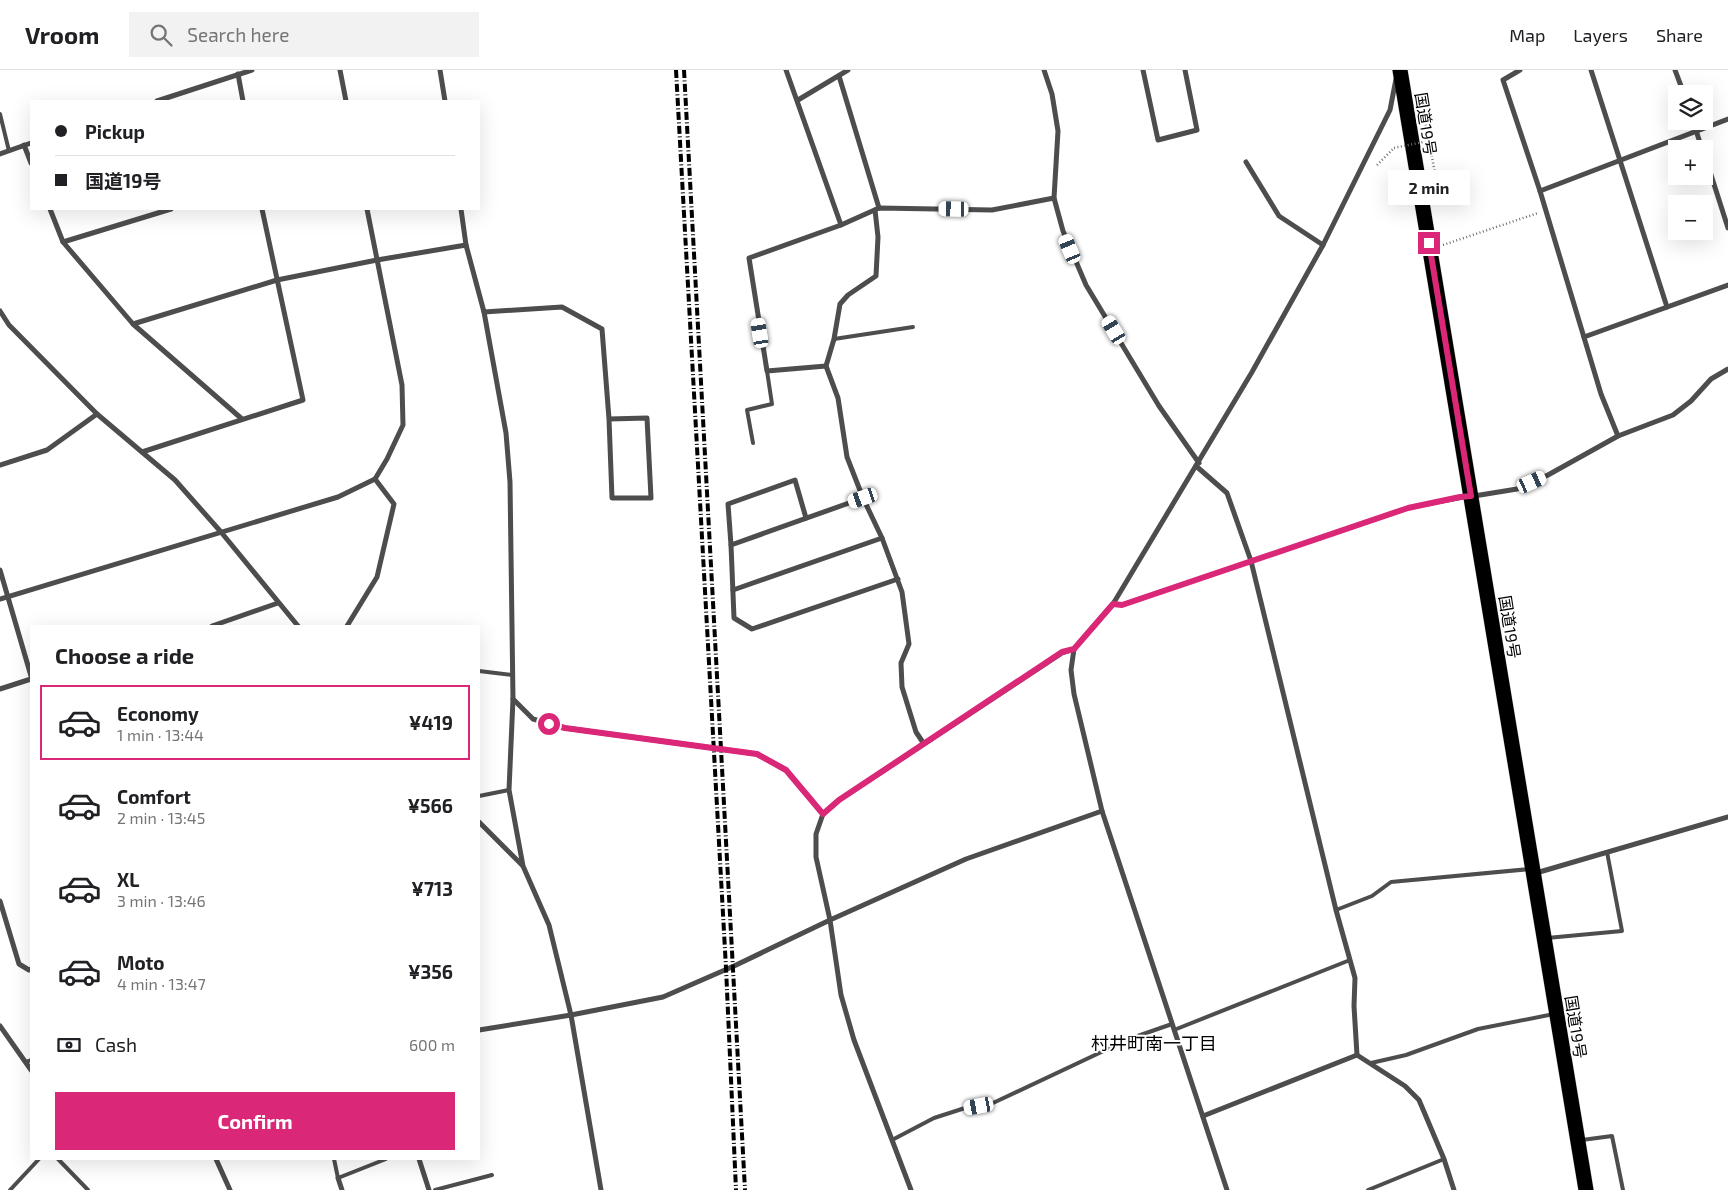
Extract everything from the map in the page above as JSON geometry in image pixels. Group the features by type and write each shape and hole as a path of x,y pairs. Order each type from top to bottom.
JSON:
{"highway":[{"name":"国道19号","path":"1398,70 1586,1190"}],"street":[{"path":"160,100 252,70"},
{"path":"340,70 346,100"},
{"path":"440,70 445,100"},
{"path":"786,70 841,225"},
{"path":"798,100 848,70"},
{"path":"1044,70 1052,94 1058,131 1054,198 1063,231 1086,285 1160,406 1198,464 1227,493 1251,561 1336,910 1355,978 1354,1006 1357,1054"},
{"path":"1143,70 1158,140 1197,130 1185,70"},
{"path":"1226,1190 1102,811 1074,694 1071,670 1074,649 1113,604 1252,372 1323,245 1390,110 1398,70"},
{"path":"1520,70 1503,80 1546,210 1601,394 1618,436"},
{"path":"1590,70 1666,307"},
{"path":"1675,70 1681,85"},
{"path":"238,74 243,100"},
{"path":"839,76 877,209 878,237 876,276 848,295 840,304 834,339 826,366 838,398 847,457 898,579 909,644 901,662 902,687 916,732 924,744"},
{"path":"1540,191 1728,119"},
{"path":"1697,131 1700,140"},
{"path":"0,154 30,143"},
{"path":"24,146 30,161"},
{"path":"1246,162 1279,216 1323,245"},
{"path":"1713,181 1728,228"},
{"path":"826,366 766,371 748,258 841,225 877,209 992,210 1054,198"},
{"path":"50,210 63,242 134,324 242,419"},
{"path":"63,242 168,210"},
{"path":"142,452 303,400 262,210"},
{"path":"0,599 338,497 375,479 388,459 403,425 402,385 367,210"},
{"path":"461,210 466,245 484,312 506,433 510,482 513,675 509,790 522,866 549,925 571,1016 601,1190"},
{"path":"134,324 278,280 377,260 466,245"},
{"path":"1584,336 1728,285"},
{"path":"484,312 562,307 602,330 609,419 612,498 651,498 647,418 609,419"},
{"path":"0,311 9,325 97,414 175,480 221,532 297,625"},
{"path":"1471,496 1517,489 1548,476 1618,436 1673,416 1691,401 1711,379 1728,369"},
{"path":"0,465 47,450 97,414"},
{"path":"348,625 377,577 394,504 375,479"},
{"path":"806,518 795,480 728,504 734,618 752,629 898,579"},
{"path":"731,545 863,498"},
{"path":"733,590 882,538"},
{"path":"0,570 30,674"},
{"path":"215,625 278,603"},
{"path":"911,1190 854,1040 841,995 830,920 816,857 816,834 823,814 839,800 1062,652 1074,649"},
{"path":"0,689 30,678"},
{"path":"513,699 533,719 565,728 757,754 786,770 823,814"},
{"path":"480,1030 571,1016 663,997 966,859 1102,811"},
{"path":"1533,871 1728,818"},
{"path":"480,823 522,866"},
{"path":"0,901 19,964 30,970"},
{"path":"0,1026 28,1061"},
{"path":"1357,1054 1405,1086 1419,1100 1444,1159 1454,1190"},
{"path":"1203,1116 1357,1054"},
{"path":"216,1160 230,1190"},
{"path":"419,1160 429,1190"},
{"path":"338,1178 342,1190"}],"lane":[{"path":"0,114 9,151"},
{"path":"834,339 913,327"},
{"path":"753,443 747,410 772,404 766,371"},
{"path":"1113,604 1122,605 1408,508 1471,496"},
{"path":"480,671 513,675"},
{"path":"480,796 509,790"},
{"path":"1544,939 1622,931 1607,852"},
{"path":"1336,910 1372,896 1391,882 1533,871"},
{"path":"1174,1030 1350,960"},
{"path":"1371,1063 1406,1055 1478,1029 1557,1014"},
{"path":"892,1140 934,1118 965,1108 993,1103 1129,1039 1172,1024"},
{"path":"1578,1140 1612,1136 1623,1190"},
{"path":"1368,1190 1444,1159"},
{"path":"10,1190 38,1160"},
{"path":"59,1160 88,1190"},
{"path":"334,1160 338,1178 383,1160"},
{"path":"435,1190 492,1175"}],"path":[{"path":"1424,116 1434,170"},
{"path":"1377,165 1394,148 1428,141"},
{"path":"1440,246 1546,210"}],"railway":[{"path":"676,70 726,968 736,1190"},
{"path":"684,70 745,1190"}],"district":[{"name":"村井町南一丁目","path":"1154,1044"}],"route":[{"path":"549,724 658,742 757,754 786,770 823,814 839,800 1062,652 1074,649 1113,604 1122,605 1408,508 1471,496 1429,243"}]}
